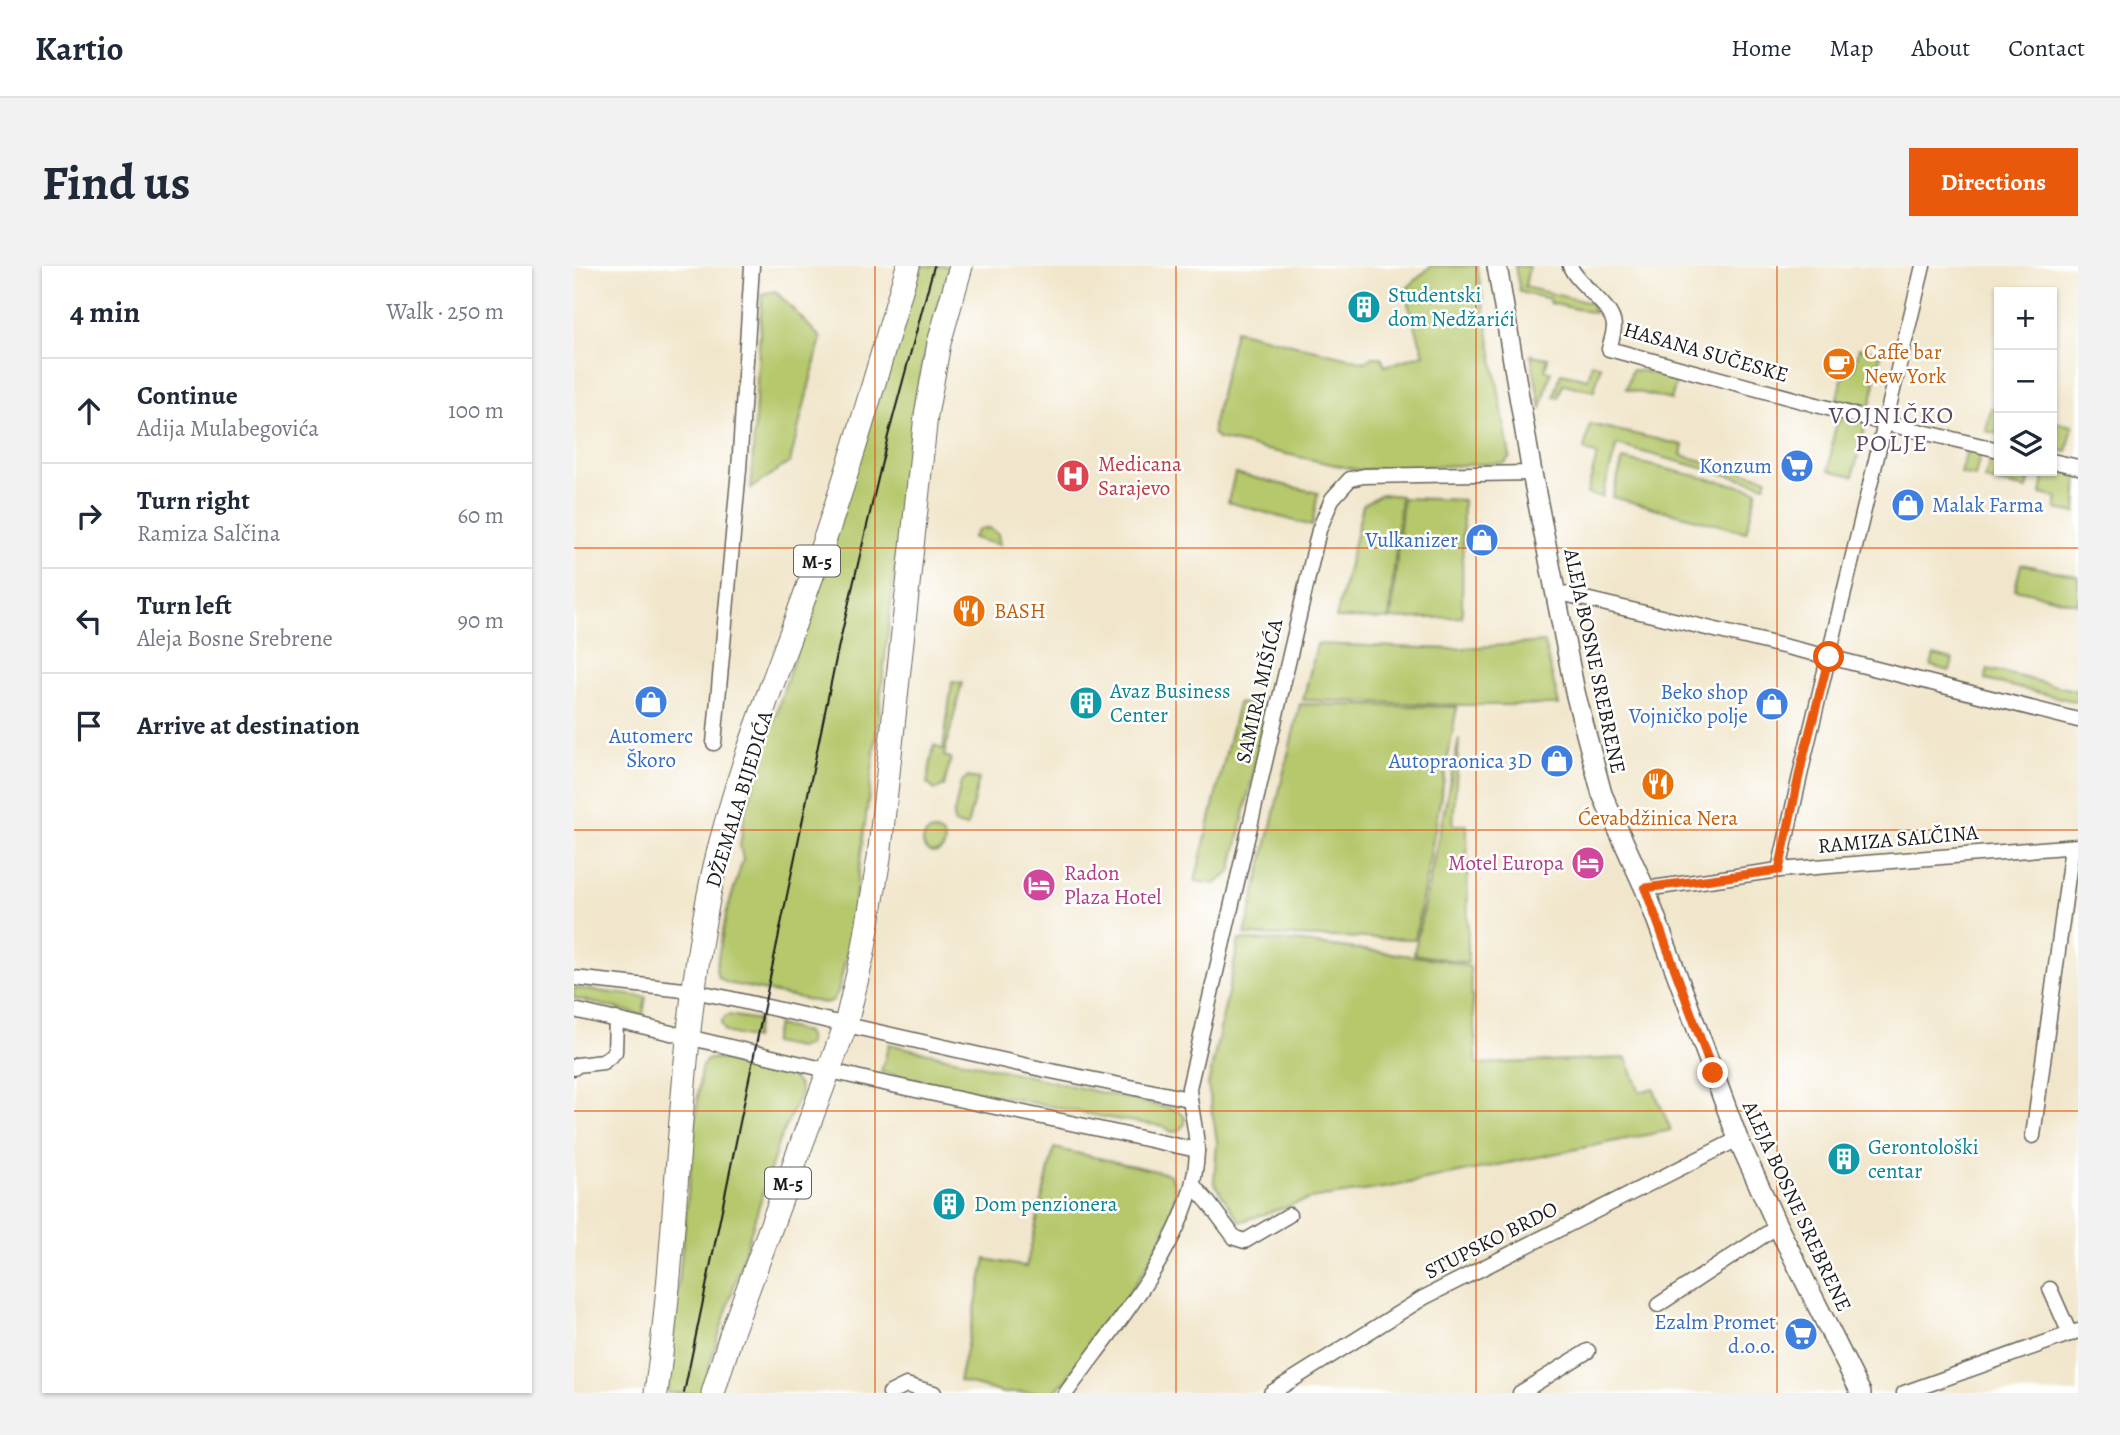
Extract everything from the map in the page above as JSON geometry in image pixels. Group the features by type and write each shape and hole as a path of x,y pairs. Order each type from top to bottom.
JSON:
{"main road":[{"name":"DŽEMALA BIJEDIĆA","path":"656,1393 670,1280 693,991 715,868 732,805 832,521 908,266"},
{"name":"M-5","path":"713,1393 732,1332 846,1024 870,921 879,859 926,415 939,343 961,266"}],"street":[{"name":"DŽEMALA BIJEDIĆA","path":"714,743 739,469 752,266"},
{"name":"ALEJA BOSNE SREBRENE","path":"1497,266 1532,473 1575,692 1602,794 1645,888 1738,1139 1858,1392"},
{"name":"HASANA SUČESKE","path":"1570,266 1578,279 1609,313 1614,325 1609,349 1885,423"},
{"path":"1779,870 1802,762 1923,266"},
{"path":"1885,423 1994,449"},
{"path":"2057,462 2078,467"},
{"name":"SAMIRA MIŠIĆA","path":"1066,1393 1157,1268 1193,1185 1197,1150 1189,1088 1291,643 1319,530 1332,499 1350,480 1364,476 1532,473"},
{"path":"1556,592 2078,720"},
{"name":"RAMIZA SALČINA","path":"1645,888 1779,870 2075,846 2033,1136"},
{"path":"574,978 693,991 1189,1099"},
{"path":"574,1010 830,1070 1197,1150"},
{"path":"574,1068 577,1065 603,1062 615,1052 616,1019"},
{"name":"STUPSKO BRDO","path":"1271,1393 1423,1298 1738,1139"},
{"path":"1193,1185 1240,1241 1245,1241 1289,1215"},
{"path":"1658,1305 1775,1228 1775,1221"},
{"path":"1904,1393 2074,1333 2050,1289"},
{"path":"1520,1393 1588,1351"},
{"path":"890,1393 906,1385 934,1393"}],"green space":[{"path":"918,266 949,266 924,355 910,438 850,939 838,992 832,1001 824,1003 727,983 718,977 716,969 726,915 743,859 740,846 745,812"},
{"path":"1431,266 1477,266 1510,457 1504,463 1358,470 1218,439 1213,433 1235,330 1365,362 1372,357 1381,357 1385,366 1424,354 1404,291"},
{"path":"1515,266 1529,266 1525,287 1591,303 1594,313 1549,303 1550,299 1520,292"},
{"path":"775,291 821,338 790,462 751,488 762,294"},
{"path":"1859,348 1881,353 1870,407 1837,399 1842,379 1855,368"},
{"path":"1531,355 1548,358 1545,370 1551,372 1541,409"},
{"path":"1592,363 1601,366 1594,391 1563,384 1558,398 1554,397 1561,373 1588,379"},
{"path":"1632,370 1678,375 1671,400 1626,389"},
{"path":"1991,408 1994,409 1994,433 1986,431"},
{"path":"1841,417 1866,422 1853,476 1829,470 1833,436"},
{"path":"2057,423 2073,426 2067,452 2057,450"},
{"path":"1590,424 1683,445 1681,455 1767,478 1765,485 1617,445 1602,497 1587,494 1597,455 1584,450"},
{"path":"1967,448 1981,451 1975,477 1961,474"},
{"path":"1991,453 1994,454 1994,476 2030,476 2027,489 1985,480"},
{"path":"1623,459 1757,490 1746,532 1612,497"},
{"path":"2057,467 2078,471 2076,513 2056,509 2058,498 2041,494 2044,476 2057,476"},
{"path":"1235,473 1318,493 1312,526 1228,502"},
{"path":"1381,494 1401,496 1389,619 1336,618 1363,505"},
{"path":"1403,498 1463,500 1462,617 1391,619"},
{"path":"989,528 998,534 1000,545 972,538 979,529"},
{"path":"2021,564 2078,576 2078,604 2015,589"},
{"path":"1544,642 1559,705 1303,700 1317,644 1451,649"},
{"path":"1934,655 1953,660 1950,671 1931,666"},
{"path":"1988,669 2078,691 2078,702 1985,680"},
{"path":"952,682 962,683 944,756 951,758 944,786 935,790 927,783 934,745 943,750"},
{"path":"1238,703 1268,707 1231,872 1215,884 1195,881"},
{"path":"1300,704 1457,707 1415,939 1245,935"},
{"path":"1459,739 1453,825 1467,825 1468,963 1414,954"},
{"path":"967,777 979,779 967,827 955,824 953,818 961,782"},
{"path":"930,831 938,831 945,838 945,846 938,853 930,853 923,846 923,838"},
{"path":"1239,940 1293,941 1443,960 1470,967 1477,1064 1626,1058 1640,1092 1653,1088 1671,1130 1390,1187 1310,1199 1240,1222 1214,1183 1217,1141 1208,1086"},
{"path":"574,988 646,997 643,1015 574,998"},
{"path":"729,1015 758,1020 754,1039 725,1032 721,1023"},
{"path":"777,1025 806,1032 809,1040 807,1046 798,1048 772,1043"},
{"path":"889,1044 1177,1110 1185,1117 1185,1124 1178,1131 1172,1132 1163,1126 1114,1119 881,1072"},
{"path":"715,1058 791,1076 799,1085 801,1093 779,1141 701,1393 667,1393 701,1068 707,1060"},
{"path":"1054,1148 1169,1174 1175,1192 1170,1217 1157,1247 1118,1310 1054,1392 1004,1393 959,1381 986,1259 1026,1267"}],"tram line":[{"path":"684,1393 838,649 888,436 934,266"}],"place":[{"name":"Studentski dom Nedžarići","path":"1364,307"},
{"name":"Caffe bar New York","path":"1839,364"},
{"name":"Konzum","path":"1797,466"},
{"name":"Medicana Sarajevo","path":"1073,476"},
{"name":"Malak Farma","path":"1908,505"},
{"name":"Vulkanizer","path":"1482,540"},
{"name":"BASH","path":"969,611"},
{"name":"Automerc Škoro","path":"651,702"},
{"name":"Avaz Business Center","path":"1086,703"},
{"name":"Beko shop Vojničko polje","path":"1772,704"},
{"name":"Autopraonica 3D","path":"1557,761"},
{"name":"Ćevabdžinica Nera","path":"1658,784"},
{"name":"Motel Europa","path":"1588,863"},
{"name":"Radon Plaza Hotel","path":"1039,885"},
{"name":"Gerontološki centar","path":"1844,1159"},
{"name":"Dom penzionera","path":"949,1204"},
{"name":"Ezalm Promet d.o.o.","path":"1801,1334"}],"district":[{"name":"VOJNIČKO POLJE","path":"1892,429"}],"route":[{"path":"1713,1073 1645,888 1779,870 1802,762 1829,657"}]}
